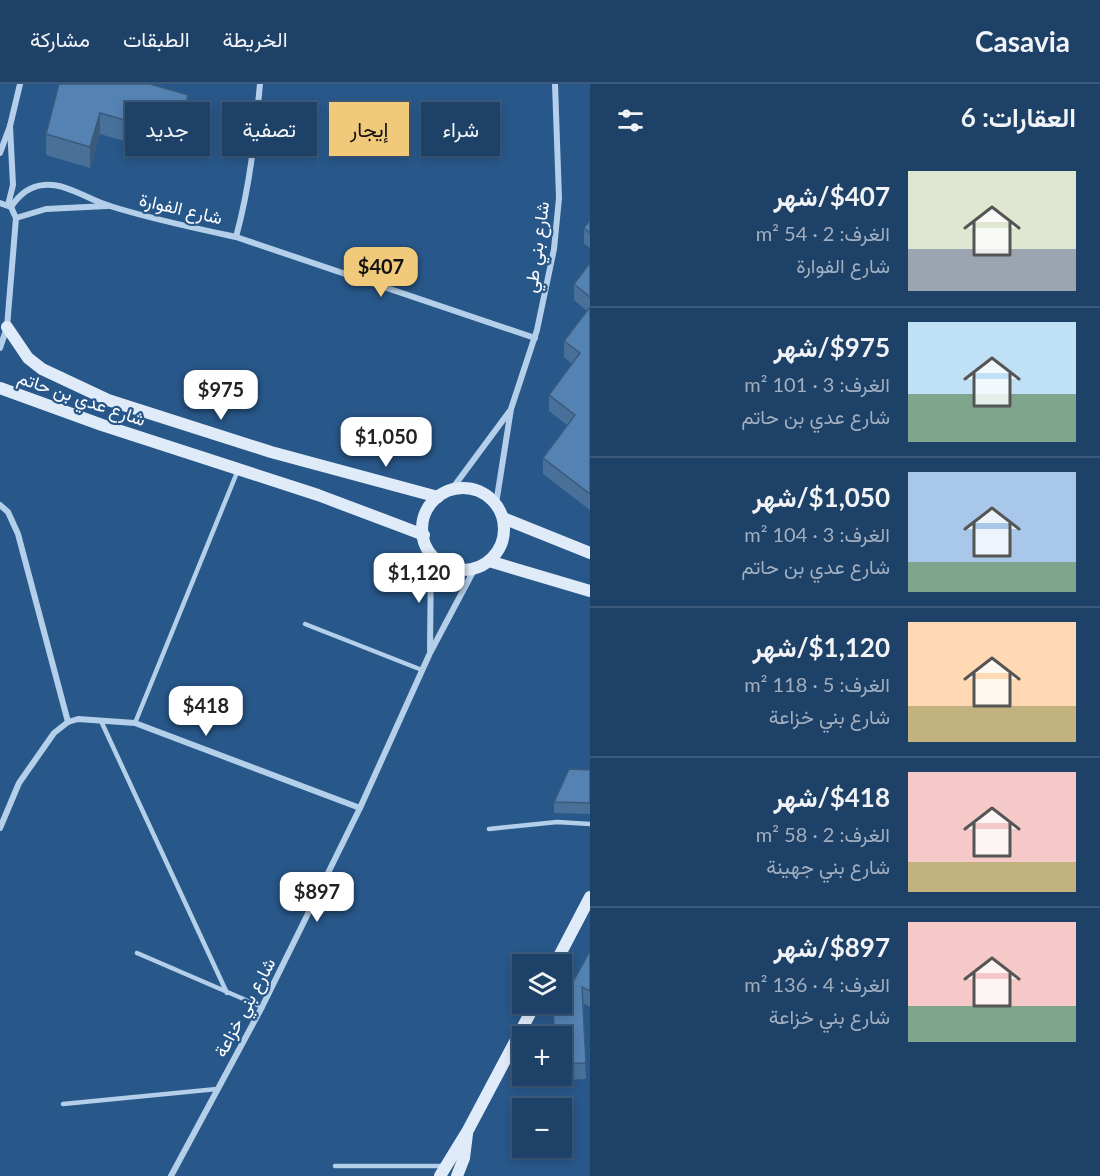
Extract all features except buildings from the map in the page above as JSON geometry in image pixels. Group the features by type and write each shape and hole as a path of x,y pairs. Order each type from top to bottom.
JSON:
{"street":[{"path":"0,153 10,126 20,84"},
{"name":"شارع الفوارة","path":"9,206 29,189 44,185 59,186 109,206 236,237 254,152 260,84"},
{"name":"شارع بني طي","path":"496,504 511,409 535,338 554,249 559,198 555,84"},
{"path":"0,348 7,327 16,218 9,206 13,185 10,126"},
{"path":"0,203 9,206"},
{"name":"شارع الفوارة","path":"16,218 46,209 109,206"},
{"path":"236,237 535,338"},
{"name":"شارع عدي بن حاتم","path":"7,327 28,358 42,369 108,400 282,456 438,497"},
{"name":"شارع عدي بن حاتم","path":"0,388 102,425 318,495 424,535"},
{"name":"شارع بني طي","path":"452,489 511,409"},
{"path":"452,489 476,490 496,504 503,518 502,541 499,549 489,561 475,568 451,568 437,560 427,548 424,516 438,497 452,489"},
{"path":"0,505 8,512 18,534 68,722"},
{"path":"503,518 590,553"},
{"name":"شارع بني خزاعة","path":"430,653 431,554"},
{"path":"489,561 590,591"},
{"name":"شارع بني خزاعة","path":"171,1176 262,1007 360,808 430,653 475,568"},
{"path":"0,828 20,783 54,733 68,722 78,718 135,723 360,808"},
{"path":"560,954 590,897"},
{"path":"443,1171 467,1132 530,1014"},
{"path":"457,1176 464,1158 467,1132"}],"lane":[{"path":"135,723 238,470"},
{"path":"305,624 422,670"},
{"path":"100,719 227,993"},
{"path":"489,829 556,822 590,824"},
{"path":"137,953 262,1007"},
{"path":"63,1104 217,1089"},
{"path":"335,1166 443,1171"}]}
